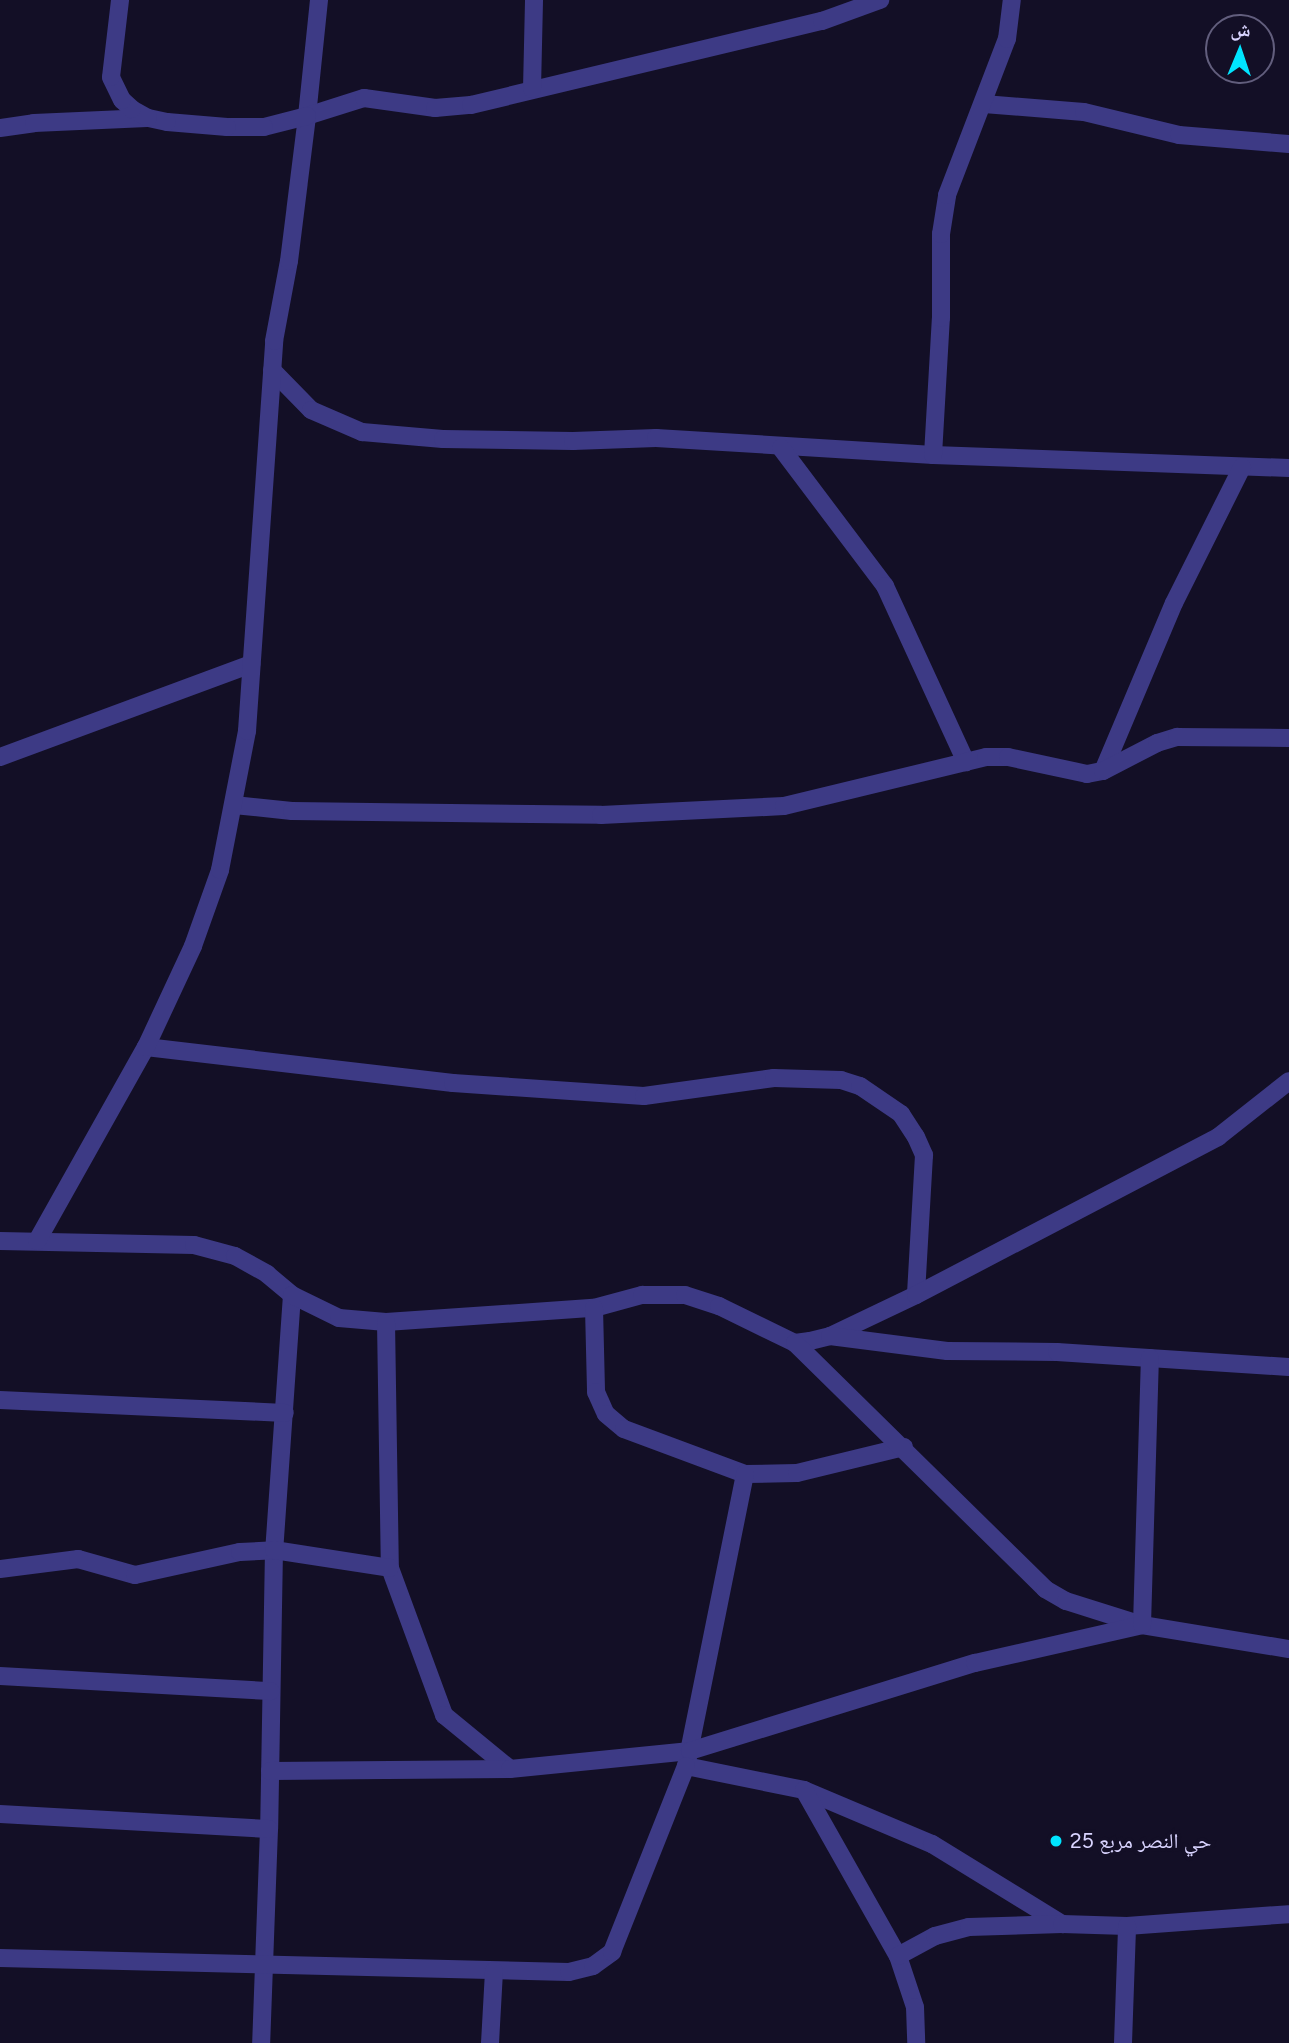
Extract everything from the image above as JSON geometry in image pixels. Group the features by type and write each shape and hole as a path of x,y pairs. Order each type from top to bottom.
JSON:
{"street":[{"path":"120,0 111,77 122,100 148,118"},
{"path":"37,1241 146,1047 193,946 219,870 234,805 247,731 272,370 307,116 319,0"},
{"path":"532,89 534,0"},
{"path":"0,128 34,123 148,118 198,126 248,128 264,127 307,116 352,99 435,108 471,105 822,20 880,0"},
{"path":"933,455 941,317 941,234 947,195 1007,40 1012,0"},
{"path":"984,104 1084,113 1179,135 1289,144"},
{"path":"272,370 312,410 362,432 443,439 573,441 656,438 781,448 1289,468"},
{"path":"781,448 885,586 966,762"},
{"path":"1103,771 1174,603 1242,467"},
{"path":"0,757 251,664"},
{"path":"234,805 292,811 601,815 785,806 986,757 1008,757 1087,774 1103,771 1157,743 1177,737 1289,738"},
{"path":"146,1047 453,1083 644,1096 774,1077 841,1080 860,1086 901,1114 924,1155 916,1295"},
{"path":"795,1343 830,1336 916,1295 1218,1137 1289,1081"},
{"path":"0,1241 194,1245 235,1256 267,1273 292,1295 339,1318 386,1322 594,1308 642,1295 685,1296 719,1306 795,1343 904,1447 1045,1589 1066,1601 1142,1625 1289,1649"},
{"path":"261,2043 269,1829 274,1550 292,1295"},
{"path":"594,1308 596,1392 606,1414 624,1429 745,1474 797,1473 904,1447"},
{"path":"386,1322 390,1568 444,1715 510,1769"},
{"path":"830,1336 947,1351 1150,1358 1289,1367"},
{"path":"1142,1625 1150,1358"},
{"path":"0,1400 285,1413"},
{"path":"0,1958 569,1972 593,1966 612,1952 688,1758 745,1474"},
{"path":"0,1569 78,1559 135,1575 240,1552 274,1550 390,1568"},
{"path":"270,1771 510,1769 688,1758 975,1663 1142,1625"},
{"path":"0,1675 271,1691"},
{"path":"688,1758 804,1790 932,1844 1062,1924"},
{"path":"804,1790 898,1956 915,2007 916,2043"},
{"path":"0,1814 269,1829"},
{"path":"898,1956 954,1929 1062,1924 1127,1926 1289,1914"},
{"path":"1123,2043 1127,1926"},
{"path":"490,2043 494,1970"}],"place":[{"name":"حي النصر مربع 25","path":"1056,1841"}]}
